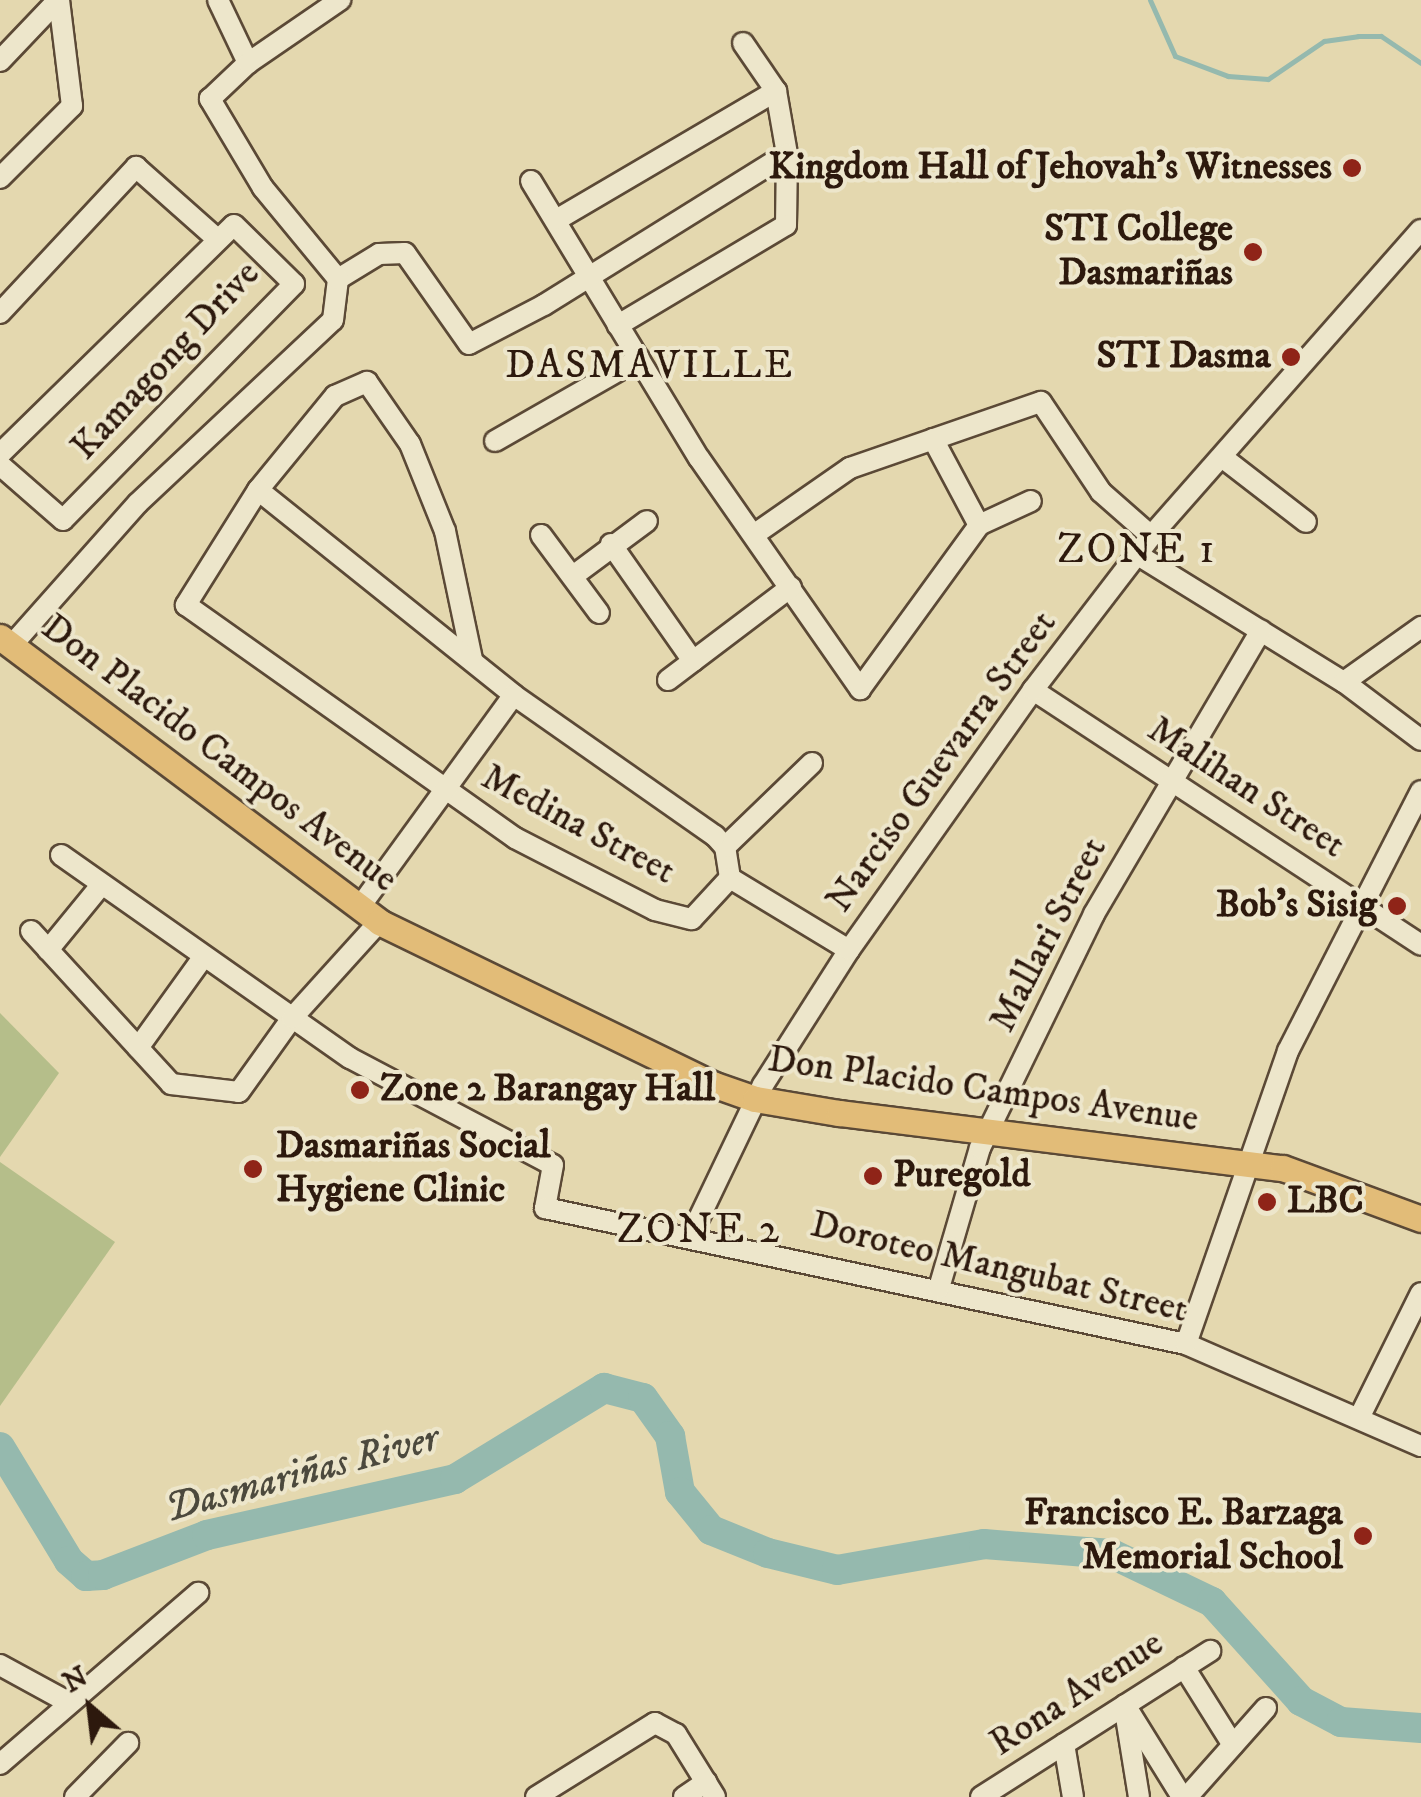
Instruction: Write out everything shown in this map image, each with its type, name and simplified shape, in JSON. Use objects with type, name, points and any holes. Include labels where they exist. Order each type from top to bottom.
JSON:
[{"type":"main road","name":"Don Placido Campos Avenue","points":[[6,642],[369,915],[528,998],[754,1099],[988,1134],[1283,1168],[1421,1219]]},
{"type":"street","points":[[0,61],[59,0]]},
{"type":"street","points":[[0,178],[72,106],[59,0]]},
{"type":"street","points":[[218,0],[248,63]]},
{"type":"street","points":[[6,642],[138,502],[333,320],[338,279],[263,188],[210,99],[248,63],[340,0]]},
{"type":"street","points":[[618,325],[786,225],[787,154],[776,91],[743,43]]},
{"type":"street","points":[[558,219],[776,91]]},
{"type":"street","points":[[338,279],[379,254],[406,253],[469,344],[787,154]]},
{"type":"street","points":[[0,314],[136,167],[216,238],[0,454]]},
{"type":"street","points":[[532,181],[639,358],[860,689],[979,525],[1031,502]]},
{"type":"street","name":"Kamagong Drive","points":[[0,465],[63,520],[294,284],[234,225],[216,238]]},
{"type":"street","name":"Narciso Guevarra Street","points":[[691,1235],[754,1099],[849,950],[1034,690],[1151,536],[1421,230]]},
{"type":"street","points":[[495,441],[639,358]]},
{"type":"street","points":[[472,660],[445,531],[410,444],[367,382],[335,396],[258,490],[186,605],[442,792],[514,695]]},
{"type":"street","points":[[755,534],[850,468],[1041,402],[1102,492],[1151,536]]},
{"type":"street","points":[[933,440],[979,525]]},
{"type":"street","points":[[1222,457],[1306,522]]},
{"type":"street","points":[[258,490],[514,695],[725,848],[730,878]]},
{"type":"street","points":[[573,576],[647,520]]},
{"type":"street","points":[[541,535],[599,613]]},
{"type":"street","points":[[611,544],[693,661]]},
{"type":"street","points":[[1138,554],[1344,682],[1421,740]]},
{"type":"street","points":[[668,680],[790,586]]},
{"type":"street","points":[[1344,682],[1421,627]]},
{"type":"street","name":"Mallari Street","points":[[938,1288],[988,1134],[1094,914],[1261,631]]},
{"type":"street","name":"Malihan Street","points":[[1034,690],[1421,945]]},
{"type":"street","points":[[725,848],[812,763]]},
{"type":"street","points":[[1186,1344],[1288,1051],[1421,791]]},
{"type":"street","name":"Medina Street","points":[[138,1048],[171,1084],[239,1092],[369,915],[442,792],[655,910],[692,918],[730,878],[849,950]]},
{"type":"street","points":[[61,855],[292,1018]]},
{"type":"street","points":[[48,950],[102,884]]},
{"type":"street","points":[[30,931],[138,1048],[204,956]]},
{"type":"street","name":"Doroteo Mangubat Street","points":[[292,1018],[350,1058],[553,1165],[545,1208],[691,1235],[1186,1344],[1360,1416],[1421,1446]]},
{"type":"street","points":[[1360,1416],[1421,1293]]},
{"type":"street","points":[[0,1764],[198,1593]]},
{"type":"street","name":"Rona Avenue","points":[[992,1793],[1210,1651]]},
{"type":"street","points":[[0,1665],[68,1702]]},
{"type":"street","points":[[1184,1667],[1233,1745]]},
{"type":"street","points":[[1124,1706],[1140,1797]]},
{"type":"street","points":[[1124,1706],[1184,1797],[1266,1708]]},
{"type":"street","points":[[536,1797],[655,1723],[676,1734],[711,1790],[684,1797]]},
{"type":"street","points":[[76,1797],[128,1743]]},
{"type":"street","points":[[1064,1744],[1072,1797]]},
{"type":"green space","points":[[0,1013],[59,1073],[0,1157]]},
{"type":"green space","points":[[0,1162],[115,1242],[0,1406]]},
{"type":"waterway","points":[[1150,0],[1175,56],[1228,76],[1268,79],[1324,41],[1358,36],[1381,36],[1421,63]]},
{"type":"waterway","name":"Dasmariñas River","points":[[0,1447],[69,1561],[86,1576],[103,1575],[207,1535],[455,1479],[604,1388],[643,1398],[670,1436],[680,1492],[711,1530],[768,1553],[837,1570],[984,1544],[1112,1554],[1212,1602],[1301,1701],[1341,1722],[1421,1728]]},
{"type":"place","name":"Kingdom Hall of Jehovah's Witnesses","points":[[1352,168]]},
{"type":"place","name":"STI College Dasmariñas","points":[[1253,252]]},
{"type":"place","name":"STI Dasma","points":[[1291,357]]},
{"type":"place","name":"Bob's Sisig","points":[[1397,906]]},
{"type":"place","name":"Zone 2 Barangay Hall","points":[[360,1090]]},
{"type":"place","name":"Dasmariñas Social Hygiene Clinic","points":[[253,1169]]},
{"type":"place","name":"Puregold","points":[[873,1176]]},
{"type":"place","name":"LBC","points":[[1267,1202]]},
{"type":"place","name":"Francisco E. Barzaga Memorial School","points":[[1363,1536]]},
{"type":"district","name":"DASMAVILLE","points":[[650,366]]},
{"type":"district","name":"ZONE 1","points":[[1137,550]]},
{"type":"district","name":"ZONE 2","points":[[699,1230]]}]
